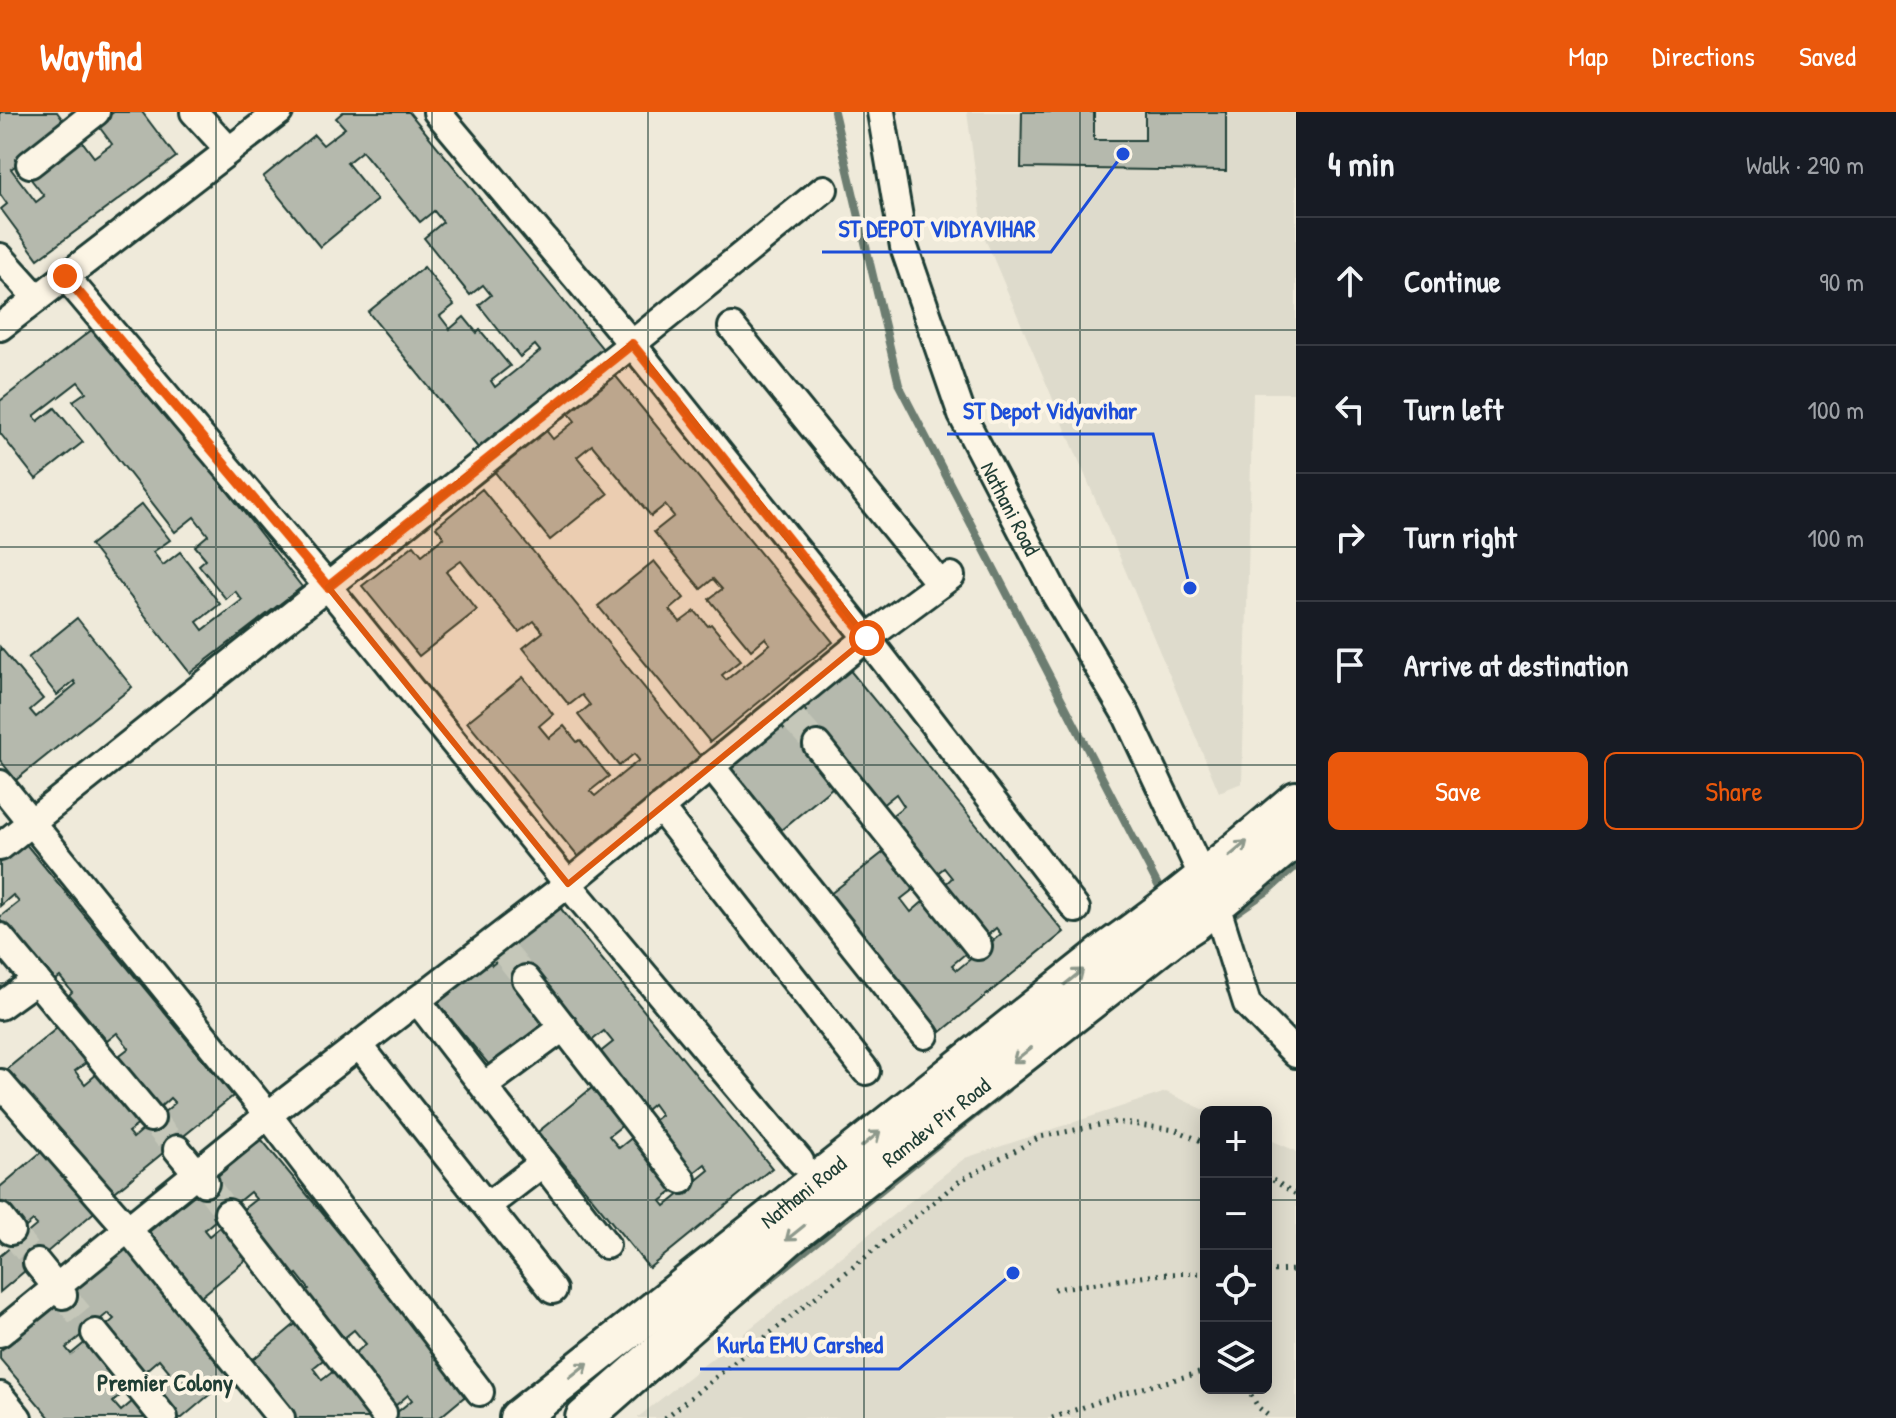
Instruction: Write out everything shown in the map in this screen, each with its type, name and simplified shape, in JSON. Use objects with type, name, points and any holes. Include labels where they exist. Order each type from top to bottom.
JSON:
[{"type":"street","points":[[30,164],[96,112]]},
{"type":"street","points":[[194,112],[229,150]]},
{"type":"street","points":[[0,327],[279,112]]},
{"type":"street","points":[[437,112],[632,344],[867,638],[1076,909]]},
{"type":"street","name":"Nathani Road","points":[[881,112],[904,247],[962,415],[1056,596],[1127,716],[1187,910]]},
{"type":"street","points":[[0,847],[824,189]]},
{"type":"street","points":[[0,257],[37,298]]},
{"type":"street","points":[[65,276],[328,587],[568,884],[817,1181],[788,1238],[584,1418]]},
{"type":"street","points":[[0,1333],[60,1291],[128,1229],[200,1178],[268,1115],[417,1000],[498,945],[711,766],[787,712],[867,638],[945,580],[732,327]]},
{"type":"street","points":[[817,745],[978,946]]},
{"type":"street","points":[[711,766],[925,1035]]},
{"type":"street","points":[[0,784],[268,1115],[480,1392]]},
{"type":"street","name":"Nathani Road","points":[[518,1418],[1109,949],[1187,910],[1296,800]]},
{"type":"street","points":[[660,808],[866,1071]]},
{"type":"street","points":[[1296,838],[1187,910],[1247,1004],[1296,1054]]},
{"type":"street","points":[[0,937],[151,1118]]},
{"type":"street","points":[[526,979],[682,1180]]},
{"type":"street","points":[[0,1006],[36,980]]},
{"type":"street","points":[[417,1000],[606,1245]]},
{"type":"street","points":[[484,1086],[564,1027]]},
{"type":"street","points":[[359,1045],[553,1290]]},
{"type":"street","points":[[5,1099],[128,1229],[281,1418]]},
{"type":"street","points":[[177,1149],[200,1178]]},
{"type":"street","points":[[487,1206],[543,1163]]},
{"type":"street","points":[[228,1213],[383,1413]]},
{"type":"street","points":[[37,1263],[60,1291]]},
{"type":"street","points":[[95,1333],[164,1418]]},
{"type":"street","points":[[0,1396],[18,1418]]},
{"type":"path","points":[[665,1418],[961,1180],[1040,1137],[1115,1122],[1176,1130],[1200,1140]]},
{"type":"path","points":[[1269,1178],[1296,1194]]},
{"type":"path","points":[[1272,1271],[1296,1270]]},
{"type":"path","points":[[1054,1289],[1163,1274],[1200,1273]]},
{"type":"path","points":[[1052,1418],[1121,1394],[1200,1373]]},
{"type":"path","points":[[1250,1394],[1258,1407],[1271,1418]]},
{"type":"highlighted area","points":[[632,344],[867,638],[568,884],[328,587]]},
{"type":"shaded area","points":[[967,112],[1296,112],[1296,393],[1253,393],[1242,783],[1219,792],[984,236]]},
{"type":"shaded area","points":[[1166,1092],[1200,1108],[1200,1394],[1272,1394],[1272,1141],[1296,1151],[1296,1418],[637,1418],[965,1158]]},
{"type":"building","points":[[0,112],[57,112],[68,127],[11,169],[36,202],[44,196],[30,178],[81,140],[94,157],[112,144],[97,124],[114,112],[142,112],[176,157],[38,259],[1,209],[7,204],[0,194]]},
{"type":"building","points":[[343,112],[409,112],[603,349],[479,449],[368,312],[424,267],[454,305],[440,316],[450,329],[464,317],[477,333],[480,330],[510,366],[491,381],[495,387],[540,351],[535,345],[520,357],[479,305],[491,295],[483,285],[470,295],[424,238],[443,222],[434,211],[420,222],[362,151],[347,163],[377,200],[320,247],[263,177],[314,135],[323,145],[345,128],[336,118]]},
{"type":"building","points":[[1022,112],[1094,112],[1094,140],[1145,140],[1145,112],[1226,112],[1226,171],[1021,168]]},
{"type":"building","points":[[98,325],[302,587],[190,673],[90,545],[142,504],[170,540],[153,552],[163,565],[180,552],[220,604],[197,622],[203,630],[242,600],[235,591],[226,599],[199,565],[206,559],[195,546],[208,535],[194,517],[175,532],[73,401],[86,392],[78,382],[34,416],[38,421],[55,408],[83,442],[36,479],[0,433],[0,401]]},
{"type":"building","points":[[614,374],[833,642],[710,742],[598,606],[654,561],[684,598],[670,610],[680,622],[695,611],[708,626],[711,624],[741,660],[722,675],[726,680],[770,644],[765,638],[751,650],[709,599],[722,589],[713,579],[701,589],[654,532],[674,516],[665,505],[651,516],[592,445],[577,457],[608,494],[550,540],[493,470],[545,429],[553,439],[575,421],[567,411]]},
{"type":"building","points":[[482,489],[702,758],[579,858],[467,722],[523,677],[553,714],[539,726],[549,738],[564,726],[577,742],[580,740],[609,776],[590,791],[595,796],[639,760],[634,754],[619,766],[578,715],[590,705],[582,695],[569,705],[523,648],[543,632],[534,621],[519,632],[461,561],[446,572],[477,610],[419,656],[362,586],[414,545],[422,555],[444,537],[436,527]]},
{"type":"building","points":[[77,618],[132,687],[16,780],[0,760],[0,647],[43,699],[30,710],[36,717],[76,684],[74,681],[57,695],[28,658]]},
{"type":"building","points":[[844,663],[1064,932],[941,1032],[829,895],[885,851],[915,888],[901,899],[911,912],[925,900],[971,949],[952,965],[957,970],[1001,934],[996,928],[982,940],[940,889],[952,878],[944,868],[931,878],[885,821],[904,806],[896,794],[881,806],[838,783],[781,830],[724,760],[776,718],[784,729],[806,711],[798,701]]},
{"type":"building","points":[[25,843],[233,1096],[111,1195],[7,1069],[62,1024],[91,1059],[75,1071],[85,1084],[98,1073],[146,1119],[128,1132],[133,1138],[175,1103],[170,1098],[158,1109],[116,1058],[129,1048],[117,1033],[107,1041],[69,995],[72,992],[60,977],[52,983],[0,920],[19,902],[13,895],[0,906],[0,863]]},
{"type":"building","points":[[553,899],[772,1168],[649,1268],[538,1132],[593,1087],[624,1124],[609,1136],[619,1148],[634,1136],[680,1186],[661,1201],[665,1206],[709,1170],[705,1164],[690,1176],[648,1125],[661,1115],[653,1104],[640,1115],[593,1058],[613,1042],[604,1031],[590,1042],[547,1020],[490,1066],[432,996],[484,955],[492,965],[514,947],[506,937]]},
{"type":"building","points":[[262,1140],[470,1392],[439,1418],[390,1418],[412,1400],[408,1395],[395,1406],[353,1355],[366,1344],[354,1330],[344,1338],[306,1291],[309,1289],[297,1274],[289,1280],[236,1215],[256,1199],[250,1192],[204,1230],[209,1236],[220,1227],[247,1259],[192,1304],[139,1240]]},
{"type":"building","points":[[46,1148],[98,1209],[0,1292],[0,1256],[37,1225],[33,1221],[19,1233],[0,1211],[0,1187]]},
{"type":"building","points":[[124,1246],[234,1374],[182,1418],[173,1418],[148,1389],[169,1371],[159,1359],[138,1377],[99,1332],[114,1319],[108,1313],[66,1348],[71,1354],[87,1341],[128,1389],[113,1402],[121,1411],[139,1396],[158,1418],[50,1418],[0,1359],[0,1351]]},
{"type":"building","points":[[299,1321],[328,1356],[313,1368],[322,1380],[335,1370],[379,1418],[286,1418],[244,1367]]},
{"type":"waterway","points":[[834,112],[899,385],[1163,895]]},
{"type":"waterway","points":[[1227,919],[1269,890],[1296,866]]},
{"type":"waterway","points":[[740,1303],[1007,1089]]},
{"type":"tunnel","points":[[792,717],[817,745]]},
{"type":"tunnel","points":[[503,950],[526,979]]},
{"type":"tunnel","points":[[151,1118],[177,1149]]},
{"type":"tunnel","points":[[205,1183],[228,1213]]},
{"type":"tunnel","points":[[11,1231],[37,1263]]},
{"type":"tunnel","points":[[63,1295],[95,1333]]},
{"type":"place","name":"ST DEPOT VIDYAVIHAR","points":[[1123,154]]},
{"type":"place","name":"ST Depot Vidyavihar","points":[[1190,588]]},
{"type":"place","name":"Kurla EMU Carshed","points":[[1013,1273]]},
{"type":"district","name":"Premier Colony","points":[[165,1383]]},
{"type":"route","points":[[65,276],[328,587],[632,344],[867,638]]}]
